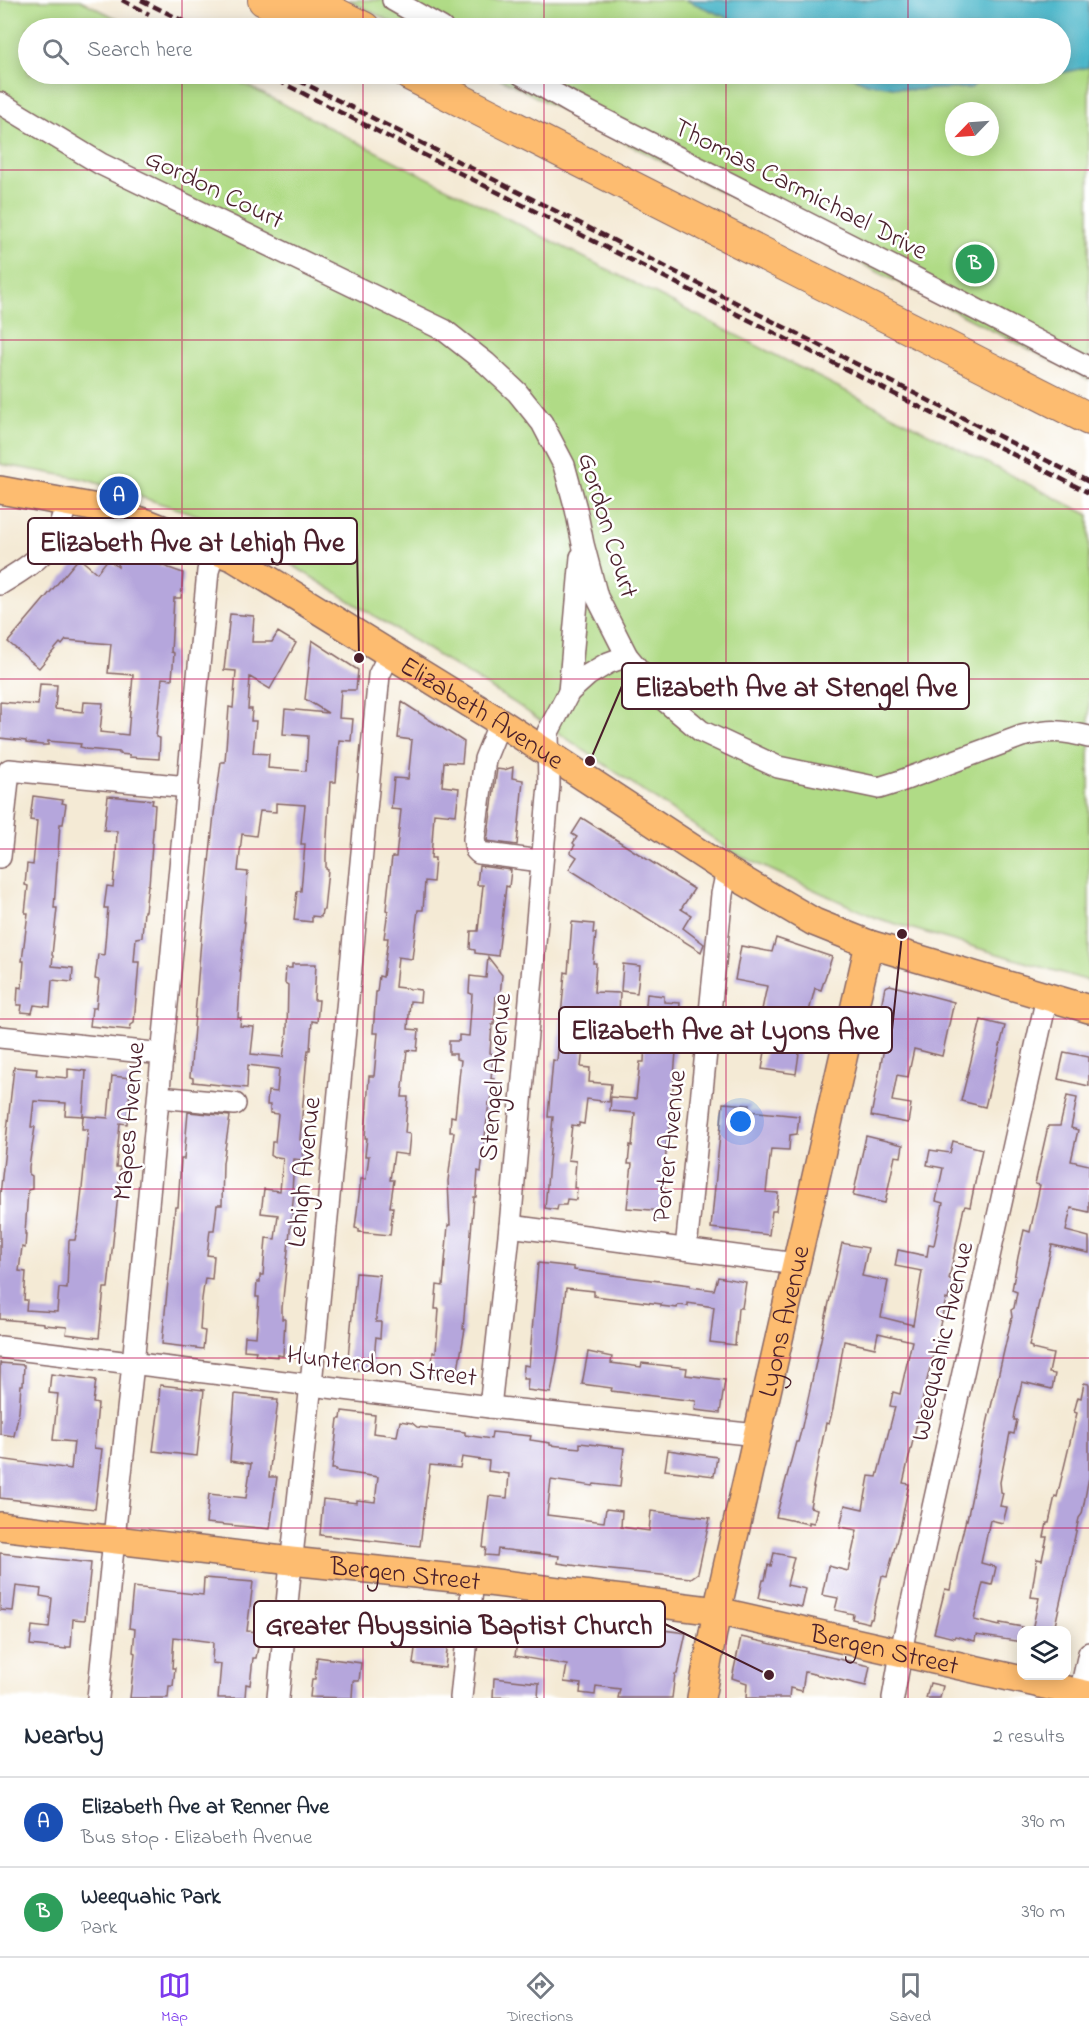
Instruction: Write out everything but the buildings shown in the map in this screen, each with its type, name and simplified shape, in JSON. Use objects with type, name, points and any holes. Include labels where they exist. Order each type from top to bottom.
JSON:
[{"type":"highway","points":[[264,0],[301,18]]},
{"type":"highway","points":[[308,0],[344,18]]},
{"type":"highway","points":[[429,84],[1089,419]]},
{"type":"highway","points":[[473,84],[1089,397]]},
{"type":"main road","name":"Elizabeth Avenue","points":[[0,490],[103,509],[234,558],[549,753],[727,871],[814,922],[869,944],[1089,1009]]},
{"type":"main road","name":"Lyons Avenue","points":[[701,1698],[717,1611],[869,944]]},
{"type":"main road","name":"Bergen Street","points":[[0,1526],[473,1580],[717,1611],[1083,1695]]},
{"type":"street","points":[[393,0],[424,18]]},
{"type":"street","name":"Thomas Carmichael Drive","points":[[538,84],[573,104],[1089,368]]},
{"type":"street","name":"Gordon Court","points":[[0,103],[101,164],[444,330],[486,363],[517,392],[542,423],[564,465],[597,597],[627,656],[664,700],[701,731],[778,767],[879,788],[1022,736],[1065,731],[1089,737]]},
{"type":"street","points":[[0,585],[22,571],[52,541],[67,502]]},
{"type":"street","points":[[568,692],[583,544]]},
{"type":"street","name":"Mapes Avenue","points":[[98,1698],[133,1364],[208,571],[215,549]]},
{"type":"street","name":"Lehigh Avenue","points":[[278,1698],[380,675],[390,653]]},
{"type":"street","points":[[568,692],[588,675],[608,663],[627,656]]},
{"type":"street","name":"Stengel Avenue","points":[[490,1407],[510,1226],[549,783],[548,732],[568,692]]},
{"type":"street","points":[[500,722],[485,759],[474,839],[476,850],[479,853],[541,861]]},
{"type":"street","points":[[0,856],[9,770],[188,787]]},
{"type":"street","name":"Porter Avenue","points":[[686,1249],[722,894],[727,871]]},
{"type":"street","name":"Weequahic Avenue","points":[[892,1698],[1047,997]]},
{"type":"street","points":[[0,1038],[163,1054]]},
{"type":"street","points":[[159,1097],[235,1104]]},
{"type":"street","points":[[510,1226],[796,1263]]},
{"type":"street","name":"Hunterdon Street","points":[[0,1347],[490,1407],[757,1436]]},
{"type":"street","points":[[461,1698],[473,1580]]},
{"type":"street","points":[[1083,1695],[1089,1653]]},
{"type":"green space","points":[[0,0],[80,0],[116,18],[18,18],[18,84],[244,84],[1089,515],[1089,981],[876,918],[736,854],[513,702],[239,532],[216,521],[84,479],[0,464]]},
{"type":"green space","points":[[348,0],[1089,0],[1089,380],[511,84],[1071,84],[1071,18],[383,18]]},
{"type":"water","points":[[686,0],[1089,0],[1089,67],[1071,71],[1071,18],[728,18]]},
{"type":"water","points":[[873,84],[976,84],[971,88],[912,90]]},
{"type":"railway","points":[[122,0],[149,14]]},
{"type":"railway","points":[[141,0],[177,18]]},
{"type":"railway","points":[[285,84],[1089,493]]},
{"type":"railway","points":[[306,84],[1089,482]]},
{"type":"place","name":"Weequahic Park","points":[[975,264]]},
{"type":"place","name":"Elizabeth Ave at Renner Ave","points":[[119,496]]},
{"type":"place","name":"Elizabeth Ave at Lehigh Ave","points":[[359,658]]},
{"type":"place","name":"Elizabeth Ave at Stengel Ave","points":[[590,761]]},
{"type":"place","name":"Elizabeth Ave at Lyons Ave","points":[[902,934]]},
{"type":"place","name":"Greater Abyssinia Baptist Church","points":[[769,1675]]}]
